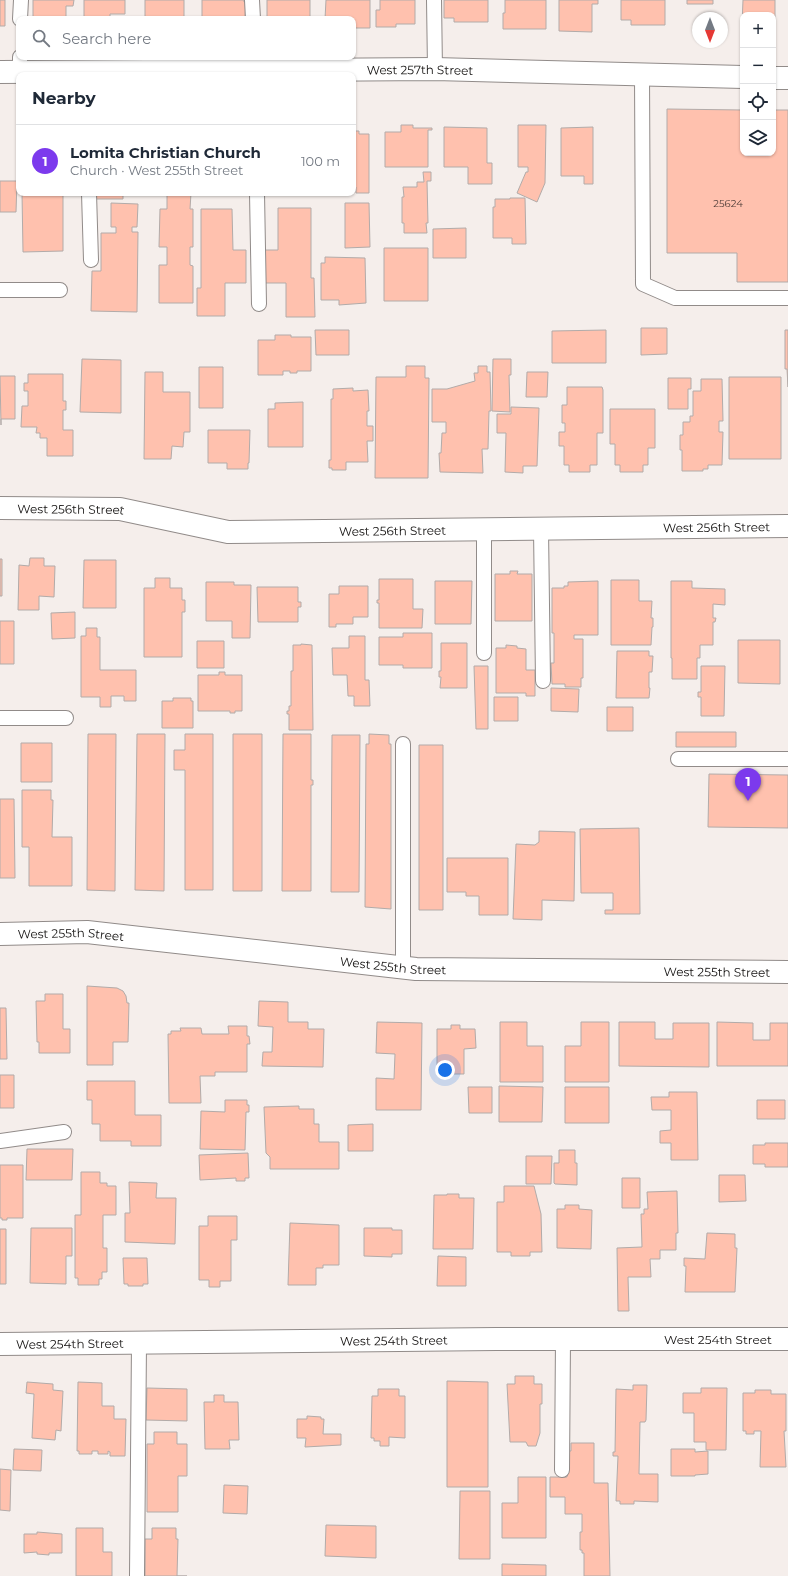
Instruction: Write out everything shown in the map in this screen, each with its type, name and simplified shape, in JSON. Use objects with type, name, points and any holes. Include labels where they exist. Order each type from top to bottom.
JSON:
[{"type":"street","name":"West 257th Street","points":[[13,67],[81,72]]},
{"type":"street","name":"West 257th Street","points":[[122,72],[255,67],[435,69],[740,77]]},
{"type":"street","points":[[776,78],[788,78]]},
{"type":"street","name":"West 256th Street","points":[[0,508],[120,509],[228,532],[788,526]]},
{"type":"street","name":"West 255th Street","points":[[0,934],[87,932],[403,968],[788,972]]},
{"type":"street","name":"West 254th Street","points":[[0,1344],[563,1339],[788,1339]]},
{"type":"lane","points":[[20,16],[21,0]]},
{"type":"lane","points":[[252,0],[253,16]]},
{"type":"lane","points":[[434,0],[435,69]]},
{"type":"lane","points":[[642,74],[643,284],[675,298],[788,298]]},
{"type":"lane","points":[[89,196],[91,260]]},
{"type":"lane","points":[[257,196],[259,304]]},
{"type":"lane","points":[[0,290],[60,290]]},
{"type":"lane","points":[[484,529],[484,653]]},
{"type":"lane","points":[[541,529],[543,680]]},
{"type":"lane","points":[[0,718],[66,718]]},
{"type":"lane","points":[[403,744],[403,968]]},
{"type":"lane","points":[[678,759],[788,759]]},
{"type":"lane","points":[[0,1140],[64,1132]]},
{"type":"lane","points":[[562,1470],[563,1339]]},
{"type":"lane","points":[[137,1576],[139,1343]]},
{"type":"building","points":[[0,0],[5,0],[5,26],[0,26]]},
{"type":"building","points":[[33,0],[74,0],[73,6],[66,6],[66,16],[33,16]]},
{"type":"building","points":[[84,0],[125,0],[125,14],[110,14],[110,16],[84,16]]},
{"type":"building","points":[[145,0],[184,0],[184,16],[145,16]]},
{"type":"building","points":[[202,0],[244,0],[244,2],[246,2],[245,16],[202,16]]},
{"type":"building","points":[[267,0],[310,0],[310,16],[267,16]]},
{"type":"building","points":[[326,0],[370,0],[370,28],[356,28],[356,16],[325,16]]},
{"type":"building","points":[[380,0],[415,0],[415,24],[396,24],[396,27],[376,27],[376,10],[380,10]]},
{"type":"building","points":[[444,0],[488,0],[488,22],[454,22],[454,18],[444,18]]},
{"type":"building","points":[[505,0],[546,0],[546,29],[503,29]]},
{"type":"building","points":[[559,0],[598,0],[598,4],[592,4],[592,32],[559,31]]},
{"type":"building","points":[[621,0],[665,0],[665,25],[631,25],[631,20],[621,20]]},
{"type":"building","points":[[687,0],[713,0],[713,4],[687,4]]},
{"type":"building","points":[[743,0],[775,0],[775,12],[743,12]]},
{"type":"building","points":[[667,109],[740,110],[740,156],[776,156],[776,110],[788,110],[788,282],[737,282],[737,253],[667,253]]},
{"type":"building","points":[[401,125],[413,125],[413,128],[432,128],[432,130],[428,130],[428,167],[385,167],[385,132],[401,132]]},
{"type":"building","points":[[518,125],[546,125],[545,183],[537,202],[517,193],[526,172],[528,172],[528,167],[518,167]]},
{"type":"building","points":[[444,127],[487,128],[487,163],[492,163],[492,184],[468,184],[468,167],[444,167]]},
{"type":"building","points":[[593,127],[593,184],[584,184],[584,176],[561,176],[561,128]]},
{"type":"building","points":[[356,131],[359,131],[359,134],[369,134],[369,193],[356,193]]},
{"type":"building","points":[[423,172],[431,172],[431,181],[427,181],[427,233],[404,233],[404,223],[402,223],[402,197],[404,197],[403,187],[417,187],[417,182],[424,182]]},
{"type":"building","points":[[0,181],[16,181],[16,212],[0,212]]},
{"type":"building","points":[[22,196],[63,196],[63,251],[23,252]]},
{"type":"building","points":[[95,196],[123,196],[123,199],[95,199]]},
{"type":"building","points":[[167,196],[191,196],[190,209],[193,209],[193,247],[190,247],[190,265],[193,266],[193,303],[159,303],[159,265],[167,265],[167,247],[159,247],[160,209],[167,209]]},
{"type":"building","points":[[525,198],[526,244],[512,244],[512,238],[493,238],[493,207],[495,207],[495,199]]},
{"type":"building","points":[[111,203],[138,204],[137,227],[132,227],[132,232],[138,232],[137,312],[91,311],[92,271],[101,271],[101,233],[116,233],[116,227],[111,227]]},
{"type":"building","points":[[345,203],[369,203],[370,247],[345,248]]},
{"type":"building","points":[[278,208],[311,208],[311,278],[314,278],[315,317],[286,317],[286,283],[265,283],[265,250],[278,250]]},
{"type":"building","points":[[201,209],[232,209],[233,250],[246,250],[246,283],[225,283],[225,316],[197,316],[197,288],[201,288]]},
{"type":"building","points":[[466,228],[466,258],[433,258],[433,229]]},
{"type":"building","points":[[384,248],[428,248],[428,301],[384,301]]},
{"type":"building","points":[[325,257],[365,258],[366,303],[339,305],[339,300],[321,300],[321,263],[325,263]]},
{"type":"building","points":[[641,328],[667,328],[667,354],[641,355]]},
{"type":"building","points":[[315,330],[349,330],[349,355],[316,355]]},
{"type":"building","points":[[606,330],[606,363],[552,363],[552,331]]},
{"type":"building","points":[[785,330],[788,330],[788,387],[787,369],[785,369]]},
{"type":"building","points":[[275,335],[311,337],[311,371],[297,371],[297,373],[290,373],[290,371],[283,371],[283,375],[258,375],[258,340],[275,340]]},
{"type":"building","points":[[82,359],[121,360],[121,413],[80,412]]},
{"type":"building","points":[[493,359],[511,359],[511,375],[509,375],[510,412],[492,411]]},
{"type":"building","points":[[406,366],[425,366],[425,378],[429,378],[428,478],[375,478],[376,377],[406,377]]},
{"type":"building","points":[[478,366],[487,366],[487,372],[490,372],[491,411],[489,411],[488,449],[482,449],[483,473],[440,472],[439,453],[441,453],[442,433],[446,433],[446,422],[432,422],[432,389],[447,389],[475,381],[474,373],[478,373]]},
{"type":"building","points":[[199,367],[223,367],[223,408],[199,408]]},
{"type":"building","points":[[145,372],[163,372],[163,392],[190,392],[190,432],[184,432],[183,447],[172,446],[171,459],[144,459]]},
{"type":"building","points":[[527,372],[548,372],[547,397],[526,397]]},
{"type":"building","points":[[28,374],[63,374],[63,401],[66,401],[66,410],[63,410],[63,430],[73,430],[73,456],[47,456],[47,438],[40,438],[40,433],[36,433],[37,427],[21,427],[22,406],[28,406],[28,391],[24,391],[24,383],[28,383]]},
{"type":"building","points":[[0,376],[15,376],[15,419],[1,419],[1,425]]},
{"type":"building","points":[[729,377],[781,377],[781,459],[729,459]]},
{"type":"building","points":[[668,378],[691,378],[691,389],[688,389],[688,409],[668,409]]},
{"type":"building","points":[[701,379],[722,379],[723,421],[719,421],[719,432],[723,432],[722,465],[708,465],[708,469],[703,469],[703,471],[682,471],[680,435],[683,435],[683,422],[690,422],[690,416],[693,416],[693,391],[701,391]]},
{"type":"building","points":[[567,387],[602,387],[603,390],[603,433],[597,433],[597,465],[590,465],[590,472],[569,472],[569,465],[564,465],[564,446],[559,446],[559,432],[565,432],[565,423],[562,423],[562,405],[567,405]]},
{"type":"building","points":[[353,388],[353,391],[368,390],[369,411],[367,411],[367,426],[373,426],[373,441],[367,441],[368,462],[346,462],[346,470],[332,470],[332,468],[329,468],[329,460],[331,460],[331,399],[333,399],[333,389]]},
{"type":"building","points":[[303,402],[303,447],[268,447],[268,409],[275,409],[275,403]]},
{"type":"building","points":[[511,407],[539,408],[537,466],[523,466],[523,473],[505,472],[506,433],[497,433],[497,414],[511,414]]},
{"type":"building","points":[[610,409],[655,409],[655,448],[648,448],[648,465],[643,465],[643,472],[620,472],[620,465],[615,465],[615,444],[610,444]]},
{"type":"building","points":[[208,430],[250,430],[248,469],[227,469],[227,463],[208,463]]},
{"type":"building","points":[[30,558],[44,558],[44,566],[55,566],[54,597],[39,596],[39,610],[18,610],[19,565],[29,566]]},
{"type":"building","points":[[0,559],[2,559],[2,596],[0,596]]},
{"type":"building","points":[[84,560],[116,560],[116,608],[83,608]]},
{"type":"building","points":[[510,571],[518,571],[517,574],[532,574],[532,621],[495,621],[495,574],[510,574]]},
{"type":"building","points":[[155,578],[170,578],[170,588],[182,588],[182,600],[185,600],[185,612],[182,612],[182,657],[144,657],[144,588],[155,588]]},
{"type":"building","points":[[379,579],[413,579],[413,609],[423,609],[422,628],[379,628],[379,603],[377,603],[377,600],[379,600]]},
{"type":"building","points":[[611,580],[639,580],[639,601],[652,601],[651,618],[653,618],[653,627],[651,645],[611,645]]},
{"type":"building","points":[[435,581],[472,581],[471,624],[435,624]]},
{"type":"building","points":[[598,581],[598,635],[574,635],[574,639],[583,639],[583,678],[581,678],[581,687],[565,687],[565,684],[552,684],[551,663],[554,663],[554,633],[552,633],[552,588],[564,588],[564,586],[568,586],[568,582]]},
{"type":"building","points":[[671,581],[692,581],[692,588],[725,589],[725,605],[713,604],[713,618],[716,618],[715,622],[713,622],[713,645],[700,645],[700,658],[697,658],[697,679],[672,679]]},
{"type":"building","points":[[206,582],[234,582],[234,585],[251,585],[250,638],[232,638],[232,621],[206,621]]},
{"type":"building","points":[[339,586],[368,586],[368,617],[353,617],[353,624],[336,624],[336,627],[329,627],[329,594],[339,594]]},
{"type":"building","points":[[257,587],[298,587],[298,602],[301,602],[301,607],[298,607],[298,622],[258,622]]},
{"type":"building","points":[[75,612],[75,638],[52,639],[51,613]]},
{"type":"building","points":[[0,621],[14,621],[14,664],[0,664]]},
{"type":"building","points":[[86,628],[97,628],[97,637],[100,637],[100,670],[136,670],[136,701],[124,701],[124,696],[111,696],[111,707],[100,707],[100,697],[81,697],[81,636],[86,636]]},
{"type":"building","points":[[403,633],[432,633],[432,668],[403,668],[403,665],[379,665],[379,637],[403,637]]},
{"type":"building","points":[[349,636],[365,636],[365,680],[369,680],[370,706],[354,706],[354,696],[348,696],[347,675],[333,675],[332,648],[349,648]]},
{"type":"building","points":[[738,640],[780,640],[780,684],[738,683]]},
{"type":"building","points":[[197,641],[224,641],[224,668],[197,668]]},
{"type":"building","points":[[441,643],[467,643],[467,688],[440,688],[441,677],[439,677],[439,671],[441,671]]},
{"type":"building","points":[[293,645],[312,645],[313,730],[289,730],[289,714],[287,714],[287,711],[289,711],[289,706],[291,706]]},
{"type":"building","points":[[506,645],[526,649],[526,670],[535,670],[535,696],[526,696],[526,693],[496,693],[496,648],[506,648]]},
{"type":"building","points":[[617,651],[649,651],[649,656],[653,656],[652,672],[649,672],[649,698],[616,698]]},
{"type":"building","points":[[474,666],[488,666],[488,729],[476,729]]},
{"type":"building","points":[[701,666],[725,666],[724,716],[701,716],[701,697],[698,697],[698,692],[701,692]]},
{"type":"building","points":[[219,672],[225,672],[225,675],[242,675],[242,711],[230,713],[230,711],[198,711],[198,675],[219,675]]},
{"type":"building","points":[[551,688],[579,689],[578,712],[551,711]]},
{"type":"building","points":[[494,697],[518,697],[518,721],[494,721]]},
{"type":"building","points":[[173,698],[191,698],[191,701],[193,701],[193,728],[162,728],[162,701],[173,701]]},
{"type":"building","points":[[607,707],[633,707],[633,731],[607,731]]},
{"type":"building","points":[[676,732],[736,732],[736,747],[676,747]]},
{"type":"building","points":[[88,734],[116,734],[115,891],[87,890]]},
{"type":"building","points":[[137,734],[165,734],[164,891],[135,890]]},
{"type":"building","points":[[185,734],[213,734],[213,890],[185,890],[185,770],[174,770],[174,750],[185,750]]},
{"type":"building","points":[[233,734],[262,734],[262,891],[233,891]]},
{"type":"building","points":[[283,734],[311,734],[311,780],[313,780],[313,785],[311,785],[311,891],[282,891]]},
{"type":"building","points":[[369,734],[389,735],[389,744],[391,744],[391,909],[365,907],[366,744],[369,744]]},
{"type":"building","points":[[332,735],[360,735],[359,892],[331,892]]},
{"type":"building","points":[[21,743],[52,743],[52,782],[21,782]]},
{"type":"building","points":[[419,745],[443,745],[443,910],[419,910]]},
{"type":"building","points":[[709,774],[788,775],[788,828],[708,827]]},
{"type":"building","points":[[22,790],[51,790],[51,800],[53,800],[52,837],[72,837],[72,886],[29,886],[29,847],[22,847]]},
{"type":"building","points":[[0,799],[14,799],[15,878],[0,878]]},
{"type":"building","points":[[639,828],[640,914],[605,914],[605,910],[613,910],[613,893],[581,893],[580,829]]},
{"type":"building","points":[[539,831],[575,832],[574,901],[542,900],[542,920],[513,919],[516,844],[535,845],[539,842]]},
{"type":"building","points":[[447,858],[508,858],[508,915],[479,915],[479,896],[466,896],[466,892],[447,892]]},
{"type":"building","points":[[87,986],[117,988],[123,991],[126,996],[127,1003],[129,1003],[128,1042],[113,1042],[113,1065],[87,1065]]},
{"type":"building","points":[[45,994],[63,994],[63,1029],[70,1029],[70,1053],[39,1053],[39,1042],[37,1042],[36,1001],[45,1001]]},
{"type":"building","points":[[259,1001],[288,1002],[288,1022],[308,1022],[308,1029],[324,1029],[323,1067],[262,1066],[263,1052],[272,1052],[273,1027],[258,1026]]},
{"type":"building","points":[[0,1008],[6,1008],[7,1059],[0,1059]]},
{"type":"building","points":[[377,1022],[422,1023],[421,1110],[376,1110],[376,1078],[394,1079],[395,1054],[376,1053]]},
{"type":"building","points":[[500,1022],[527,1022],[527,1046],[543,1046],[543,1082],[500,1082]]},
{"type":"building","points":[[581,1022],[609,1022],[609,1082],[565,1082],[565,1046],[581,1046]]},
{"type":"building","points":[[619,1022],[655,1022],[655,1039],[673,1039],[673,1023],[709,1023],[709,1067],[619,1066]]},
{"type":"building","points":[[717,1022],[753,1023],[753,1040],[770,1040],[770,1023],[788,1023],[788,1066],[717,1066]]},
{"type":"building","points":[[451,1025],[460,1025],[460,1029],[475,1029],[476,1048],[464,1049],[464,1074],[445,1074],[445,1071],[437,1071],[437,1029],[451,1029]]},
{"type":"building","points":[[228,1026],[247,1026],[247,1036],[249,1036],[250,1044],[247,1044],[247,1072],[215,1072],[215,1076],[200,1076],[201,1103],[169,1103],[168,1034],[171,1034],[171,1031],[181,1031],[180,1028],[201,1028],[202,1034],[229,1034]]},
{"type":"building","points":[[0,1075],[14,1075],[14,1108],[0,1108]]},
{"type":"building","points":[[87,1081],[135,1081],[135,1115],[161,1115],[161,1146],[131,1146],[131,1141],[100,1141],[100,1124],[92,1124],[92,1100],[87,1100]]},
{"type":"building","points":[[499,1086],[543,1087],[542,1122],[499,1122]]},
{"type":"building","points":[[468,1087],[492,1087],[492,1113],[469,1113]]},
{"type":"building","points":[[565,1087],[609,1087],[609,1123],[565,1123]]},
{"type":"building","points":[[669,1092],[697,1092],[698,1160],[671,1160],[671,1143],[660,1143],[660,1131],[671,1130],[671,1110],[652,1110],[651,1097],[669,1097]]},
{"type":"building","points":[[225,1100],[247,1100],[247,1105],[249,1105],[249,1112],[246,1112],[245,1150],[200,1149],[201,1111],[225,1112]]},
{"type":"building","points":[[757,1100],[785,1100],[785,1119],[757,1119]]},
{"type":"building","points":[[299,1106],[299,1109],[314,1109],[314,1124],[319,1124],[319,1142],[339,1142],[339,1169],[270,1169],[270,1157],[266,1153],[264,1107]]},
{"type":"building","points":[[373,1124],[373,1151],[348,1151],[348,1125]]},
{"type":"building","points":[[765,1143],[788,1143],[788,1167],[765,1167],[765,1164],[753,1164],[753,1145],[765,1145]]},
{"type":"building","points":[[27,1149],[73,1149],[72,1180],[26,1180]]},
{"type":"building","points":[[559,1150],[575,1150],[575,1163],[577,1163],[577,1185],[554,1183],[554,1163],[559,1163]]},
{"type":"building","points":[[248,1153],[249,1178],[245,1178],[245,1181],[236,1181],[236,1178],[200,1180],[199,1155]]},
{"type":"building","points":[[526,1156],[552,1156],[551,1184],[526,1184]]},
{"type":"building","points":[[0,1165],[23,1165],[23,1218],[7,1218],[7,1220],[2,1220],[2,1218],[0,1218]]},
{"type":"building","points":[[81,1172],[100,1172],[100,1183],[107,1183],[107,1186],[116,1186],[116,1215],[103,1215],[103,1248],[107,1248],[107,1272],[102,1272],[102,1279],[99,1279],[99,1285],[78,1285],[78,1278],[75,1278],[75,1215],[81,1215]]},
{"type":"building","points":[[719,1175],[745,1175],[746,1201],[719,1202]]},
{"type":"building","points":[[622,1178],[640,1178],[640,1208],[622,1208]]},
{"type":"building","points":[[129,1182],[157,1183],[156,1198],[176,1198],[175,1244],[125,1242],[125,1213],[130,1213]]},
{"type":"building","points":[[504,1186],[534,1186],[541,1214],[542,1252],[530,1252],[530,1256],[511,1256],[511,1252],[497,1252],[497,1202],[504,1202]]},
{"type":"building","points":[[677,1191],[678,1233],[676,1233],[676,1250],[660,1250],[660,1259],[650,1259],[651,1277],[628,1277],[629,1311],[618,1311],[617,1248],[642,1247],[641,1214],[644,1214],[644,1209],[648,1209],[647,1192]]},
{"type":"building","points":[[459,1194],[459,1198],[474,1198],[473,1249],[433,1249],[434,1195]]},
{"type":"building","points":[[565,1205],[579,1205],[579,1209],[592,1210],[591,1249],[557,1248],[557,1209],[565,1209]]},
{"type":"building","points":[[208,1216],[237,1216],[237,1240],[231,1240],[231,1281],[220,1281],[220,1287],[209,1287],[209,1280],[199,1280],[199,1226],[208,1226]]},
{"type":"building","points":[[290,1223],[339,1225],[339,1265],[323,1265],[323,1268],[316,1268],[316,1285],[288,1285]]},
{"type":"building","points":[[31,1228],[72,1228],[72,1256],[66,1256],[66,1284],[30,1283]]},
{"type":"building","points":[[364,1228],[392,1228],[392,1230],[402,1230],[402,1254],[392,1254],[392,1257],[364,1256]]},
{"type":"building","points":[[0,1229],[6,1229],[6,1284],[0,1284]]},
{"type":"building","points":[[707,1233],[735,1234],[735,1248],[737,1248],[735,1292],[685,1292],[686,1266],[684,1266],[684,1258],[705,1259]]},
{"type":"building","points":[[438,1256],[466,1257],[466,1286],[437,1286]]},
{"type":"building","points":[[123,1258],[147,1258],[148,1284],[143,1284],[143,1286],[128,1286],[128,1284],[124,1284]]},
{"type":"building","points":[[515,1376],[534,1376],[534,1384],[542,1384],[540,1433],[536,1446],[528,1446],[526,1442],[510,1442],[507,1384],[515,1384]]},
{"type":"building","points":[[447,1381],[488,1382],[488,1487],[447,1487]]},
{"type":"building","points":[[27,1382],[53,1384],[53,1390],[63,1391],[61,1431],[56,1430],[55,1440],[32,1438],[34,1394],[26,1393]]},
{"type":"building","points":[[78,1382],[102,1383],[102,1406],[114,1406],[114,1419],[126,1419],[125,1456],[110,1456],[110,1452],[108,1451],[108,1454],[98,1454],[98,1451],[92,1451],[92,1454],[79,1454],[79,1451],[77,1451]]},
{"type":"building","points":[[633,1385],[647,1385],[646,1420],[645,1422],[640,1422],[639,1474],[658,1474],[658,1502],[634,1501],[634,1504],[620,1504],[620,1501],[616,1501],[618,1456],[613,1456],[613,1452],[615,1452],[616,1389],[633,1390]]},
{"type":"building","points":[[147,1388],[187,1389],[187,1421],[146,1420]]},
{"type":"building","points":[[701,1388],[727,1388],[726,1450],[706,1450],[706,1442],[694,1442],[694,1413],[683,1413],[683,1393],[701,1393]]},
{"type":"building","points":[[378,1389],[399,1389],[399,1396],[405,1396],[405,1438],[389,1437],[389,1446],[380,1446],[380,1441],[374,1441],[374,1438],[371,1438],[372,1396],[378,1396]]},
{"type":"building","points":[[755,1390],[771,1390],[771,1394],[786,1394],[786,1431],[784,1431],[786,1467],[760,1467],[761,1431],[754,1431],[754,1434],[746,1434],[746,1431],[743,1431],[743,1393],[755,1393]]},
{"type":"building","points":[[214,1395],[224,1395],[224,1402],[238,1402],[239,1440],[229,1440],[230,1449],[205,1449],[204,1402],[214,1402]]},
{"type":"building","points":[[307,1416],[321,1417],[321,1419],[324,1419],[323,1434],[341,1434],[341,1445],[305,1447],[306,1438],[297,1438],[297,1419],[307,1419]]},
{"type":"building","points":[[154,1432],[177,1432],[177,1444],[187,1444],[187,1476],[178,1476],[178,1512],[147,1512],[147,1444],[154,1444]]},
{"type":"building","points":[[571,1443],[594,1443],[594,1483],[608,1483],[610,1576],[584,1576],[584,1553],[580,1550],[582,1514],[565,1514],[565,1497],[550,1497],[550,1477],[567,1477],[567,1451],[571,1451]]},
{"type":"building","points":[[14,1449],[42,1450],[41,1471],[13,1470]]},
{"type":"building","points":[[671,1449],[695,1449],[695,1452],[708,1451],[708,1474],[695,1476],[671,1476]]},
{"type":"building","points":[[0,1469],[11,1470],[10,1511],[0,1510]]},
{"type":"building","points":[[518,1477],[546,1477],[546,1538],[502,1538],[502,1503],[518,1503]]},
{"type":"building","points":[[224,1485],[248,1486],[247,1514],[223,1513]]},
{"type":"building","points":[[460,1491],[490,1491],[490,1559],[459,1559]]},
{"type":"building","points":[[326,1525],[376,1526],[376,1558],[325,1556]]},
{"type":"building","points":[[76,1528],[103,1528],[103,1552],[112,1552],[112,1576],[76,1576]]},
{"type":"building","points":[[152,1528],[176,1528],[176,1539],[178,1539],[177,1576],[145,1576],[145,1539],[152,1539]]},
{"type":"building","points":[[37,1532],[62,1534],[62,1553],[49,1553],[49,1555],[37,1554],[37,1552],[24,1553],[24,1534],[37,1534]]},
{"type":"building","points":[[502,1564],[546,1565],[546,1576],[502,1576]]},
{"type":"place","name":"Lomita Christian Church","points":[[748,801]]}]
